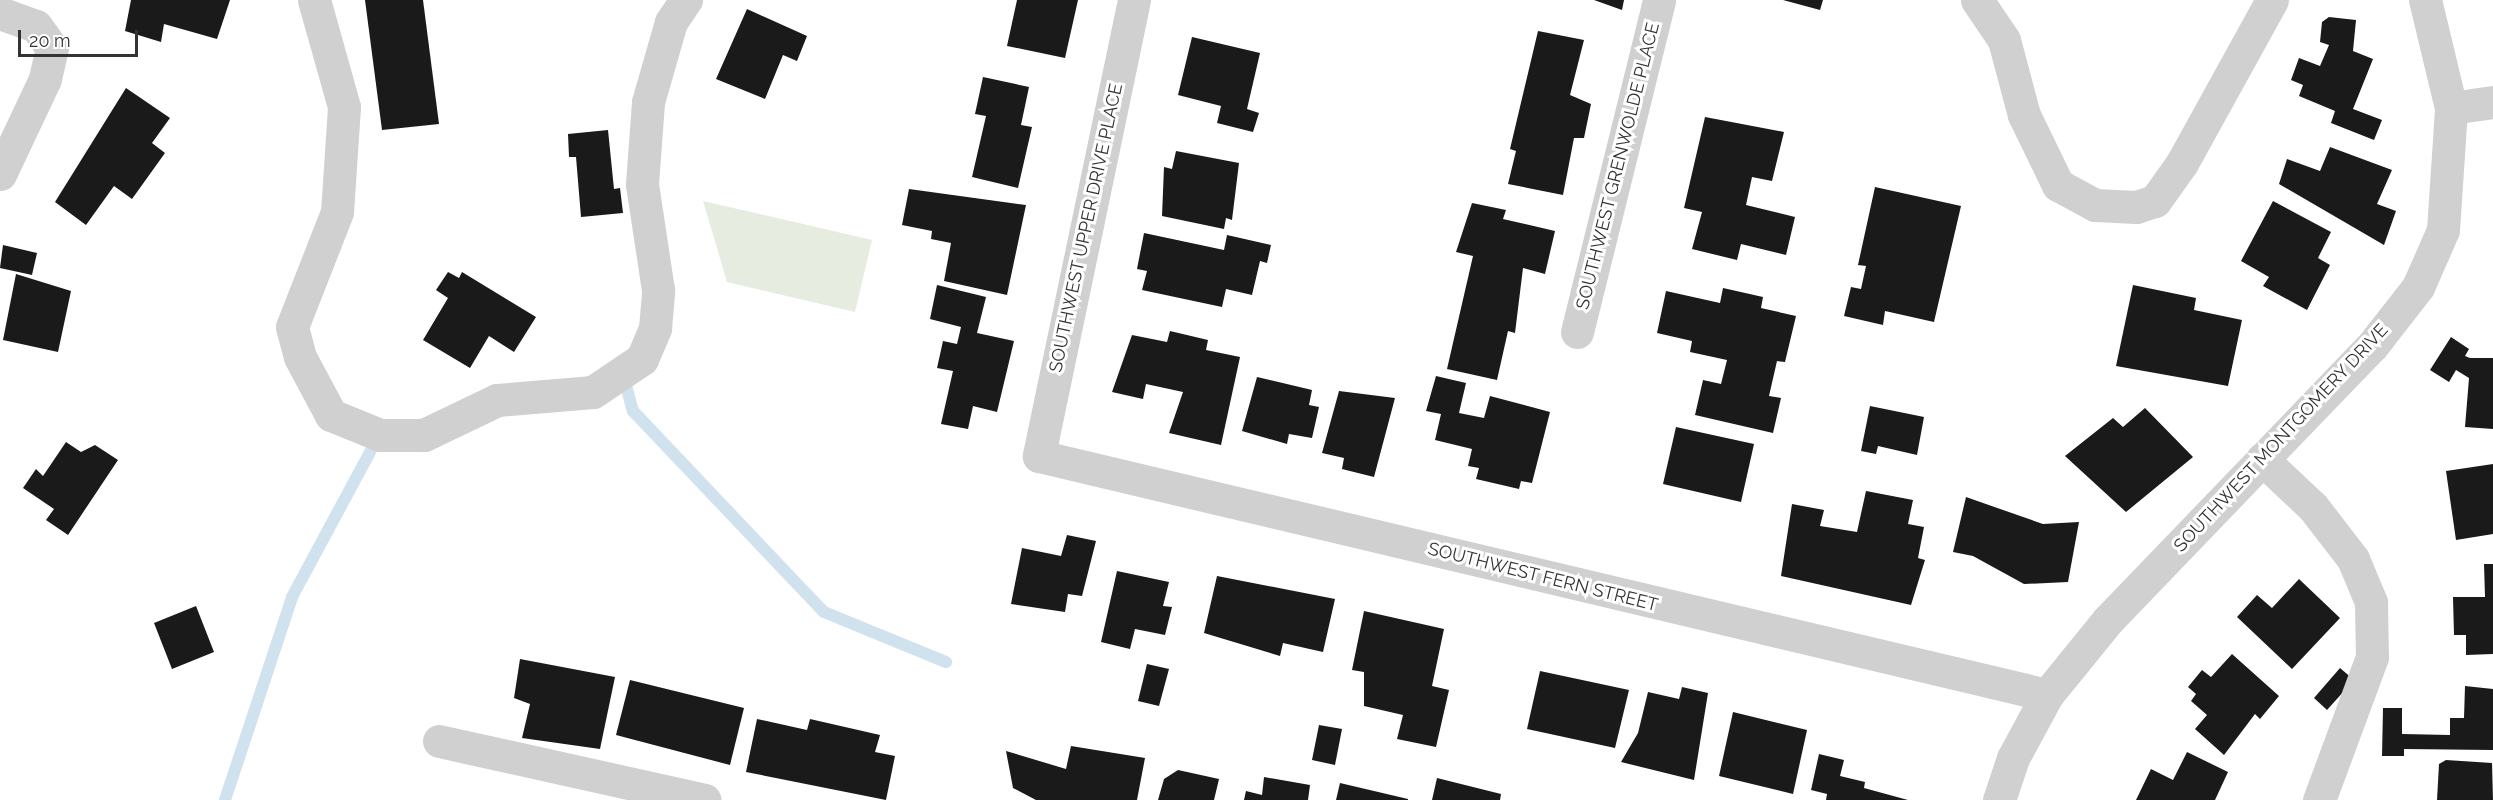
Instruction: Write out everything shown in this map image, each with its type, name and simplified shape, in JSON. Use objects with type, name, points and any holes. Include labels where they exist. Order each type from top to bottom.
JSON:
[{"type":"street","points":[[314,0],[344,107],[337,212],[292,327],[297,347],[331,415],[380,435],[424,435],[497,400],[593,392],[642,359],[655,328],[658,290],[642,184],[648,102],[671,22],[686,0]]},
{"type":"street","name":"SOUTHWEST UPPER DRIVE PLACE","points":[[1039,456],[1134,0]]},
{"type":"street","name":"SOUTHWEST GRENWOLDE PLACE","points":[[1577,332],[1659,0]]},
{"type":"street","points":[[1977,0],[2004,40],[2024,115],[2058,185],[2095,205],[2136,207],[2155,201],[2182,163],[2272,0]]},
{"type":"street","name":"SOUTHWEST MONTGOMERY DRIVE","points":[[1999,800],[2013,758],[2047,695],[2108,620],[2372,346],[2418,287],[2443,230],[2451,108],[2425,0]]},
{"type":"street","points":[[0,12],[36,26],[52,48],[45,79],[0,174]]},
{"type":"street","points":[[2451,108],[2493,102]]},
{"type":"street","name":"SOUTHWEST FERN STREET","points":[[1039,456],[2047,695]]},
{"type":"street","points":[[2262,459],[2313,507],[2353,559],[2371,602],[2372,657],[2319,800]]},
{"type":"street","points":[[440,741],[705,800]]},
{"type":"shaded area","points":[[703,201],[872,240],[855,312],[727,282]]},
{"type":"building","points":[[131,0],[230,0],[217,39],[164,24],[161,42],[125,31]]},
{"type":"building","points":[[365,0],[423,0],[439,124],[382,130]]},
{"type":"building","points":[[1017,0],[1078,0],[1065,58],[1007,46]]},
{"type":"building","points":[[1594,0],[1624,0],[1622,10]]},
{"type":"building","points":[[1783,0],[1823,0],[1820,10]]},
{"type":"building","points":[[747,9],[807,36],[797,61],[783,55],[765,99],[716,79]]},
{"type":"building","points":[[2329,17],[2356,20],[2353,51],[2373,59],[2353,109],[2382,120],[2374,140],[2331,123],[2335,111],[2299,96],[2303,85],[2291,80],[2299,58],[2320,66],[2329,45],[2320,42],[2322,22]]},
{"type":"building","points":[[1538,31],[1584,40],[1570,95],[1591,104],[1584,138],[1574,138],[1563,195],[1508,184],[1516,151],[1510,149]]},
{"type":"building","points":[[1192,37],[1260,53],[1247,109],[1259,113],[1253,132],[1217,123],[1221,106],[1178,95]]},
{"type":"building","points":[[983,77],[1029,87],[1021,125],[1032,127],[1018,188],[972,177],[986,116],[975,114]]},
{"type":"building","points":[[126,88],[170,118],[152,143],[165,153],[132,199],[114,186],[86,225],[55,202]]},
{"type":"building","points":[[1705,117],[1784,132],[1772,181],[1752,177],[1746,205],[1795,217],[1786,255],[1741,244],[1737,260],[1692,249],[1702,212],[1684,208]]},
{"type":"building","points":[[608,130],[614,189],[620,188],[623,213],[581,217],[576,157],[569,157],[568,134]]},
{"type":"building","points":[[2330,147],[2392,170],[2377,204],[2396,211],[2384,245],[2279,184],[2287,159],[2320,171]]},
{"type":"building","points":[[1176,151],[1239,163],[1232,220],[1226,218],[1224,229],[1162,216],[1164,167],[1172,169]]},
{"type":"building","points":[[1875,187],[1961,206],[1934,322],[1885,311],[1883,325],[1844,316],[1851,287],[1861,289],[1866,266],[1858,265]]},
{"type":"building","points":[[909,189],[1026,205],[1007,295],[944,281],[951,243],[931,239],[932,231],[902,225]]},
{"type":"building","points":[[2273,201],[2331,232],[2318,258],[2330,265],[2307,310],[2263,286],[2269,277],[2241,261]]},
{"type":"building","points":[[1472,203],[1506,210],[1503,219],[1555,231],[1545,274],[1523,268],[1515,333],[1508,331],[1497,380],[1447,369],[1473,256],[1456,252]]},
{"type":"building","points":[[1144,233],[1224,250],[1227,235],[1271,245],[1267,263],[1260,261],[1252,295],[1226,289],[1222,307],[1142,290],[1147,271],[1137,269]]},
{"type":"building","points":[[3,245],[37,253],[32,275],[0,268]]},
{"type":"building","points":[[448,272],[459,278],[462,272],[536,317],[514,352],[489,336],[470,368],[423,340],[448,298],[436,290]]},
{"type":"building","points":[[16,274],[71,291],[58,352],[3,340]]},
{"type":"building","points":[[937,285],[986,297],[977,333],[1014,341],[997,412],[973,406],[968,429],[941,424],[953,371],[937,368],[943,341],[957,344],[961,327],[930,319]]},
{"type":"building","points":[[2133,285],[2196,298],[2194,310],[2242,320],[2228,386],[2116,366]]},
{"type":"building","points":[[1723,288],[1763,297],[1761,308],[1796,316],[1785,362],[1777,361],[1769,396],[1781,398],[1773,433],[1695,415],[1703,380],[1721,384],[1727,360],[1690,352],[1692,341],[1657,333],[1666,291],[1720,303]]},
{"type":"building","points":[[1170,331],[1208,340],[1206,350],[1240,357],[1221,445],[1169,433],[1183,392],[1146,384],[1143,399],[1112,392],[1132,335],[1167,342]]},
{"type":"building","points":[[2451,337],[2469,349],[2465,356],[2493,358],[2493,429],[2465,427],[2469,378],[2456,370],[2449,382],[2430,370]]},
{"type":"building","points":[[1436,376],[1466,383],[1459,413],[1484,418],[1490,396],[1550,412],[1532,483],[1521,481],[1519,489],[1476,479],[1479,468],[1468,466],[1472,449],[1435,440],[1441,414],[1426,411]]},
{"type":"building","points":[[1257,377],[1312,390],[1309,405],[1319,407],[1312,438],[1289,434],[1287,444],[1242,431]]},
{"type":"building","points":[[1339,391],[1395,398],[1374,477],[1342,469],[1344,458],[1322,453]]},
{"type":"building","points":[[1870,406],[1924,417],[1917,455],[1878,446],[1876,454],[1861,451]]},
{"type":"building","points":[[2145,408],[2193,457],[2126,512],[2065,456],[2113,418],[2123,427]]},
{"type":"building","points":[[1676,427],[1754,444],[1741,502],[1663,484]]},
{"type":"building","points":[[66,442],[81,452],[95,445],[118,460],[68,535],[46,520],[54,509],[23,488],[36,469],[43,476]]},
{"type":"building","points":[[2493,464],[2493,534],[2456,540],[2446,471]]},
{"type":"building","points":[[1866,491],[1913,500],[1908,524],[1924,527],[1918,558],[1925,560],[1911,605],[1781,576],[1792,504],[1824,510],[1820,526],[1857,532]]},
{"type":"building","points":[[1966,497],[2043,524],[2079,522],[2068,582],[2024,584],[1973,556],[1953,552]]},
{"type":"building","points":[[1067,535],[1096,541],[1082,596],[1068,594],[1065,612],[1011,604],[1022,548],[1061,556]]},
{"type":"building","points":[[2484,564],[2493,564],[2493,654],[2466,655],[2466,635],[2454,635],[2453,597],[2485,597]]},
{"type":"building","points":[[1117,571],[1169,582],[1163,606],[1172,607],[1165,635],[1135,629],[1130,649],[1101,642]]},
{"type":"building","points":[[1217,576],[1335,599],[1323,652],[1283,643],[1280,656],[1204,633]]},
{"type":"building","points":[[2299,579],[2340,618],[2292,669],[2237,617],[2257,595],[2272,608]]},
{"type":"building","points":[[196,606],[214,652],[172,669],[154,623]]},
{"type":"building","points":[[1364,611],[1444,629],[1432,686],[1449,690],[1436,747],[1397,739],[1403,715],[1364,706],[1364,672],[1352,670]]},
{"type":"building","points":[[2232,654],[2279,696],[2260,719],[2255,714],[2224,755],[2195,729],[2207,715],[2191,701],[2196,694],[2188,687],[2202,670],[2211,677]]},
{"type":"building","points":[[520,659],[615,677],[600,749],[522,738],[530,704],[514,698]]},
{"type":"building","points":[[1147,664],[1169,669],[1159,706],[1138,701]]},
{"type":"building","points":[[2340,668],[2354,680],[2327,710],[2314,698]]},
{"type":"building","points":[[1540,671],[1629,690],[1615,748],[1527,729]]},
{"type":"building","points":[[630,680],[744,708],[730,765],[616,735]]},
{"type":"building","points":[[2465,686],[2493,689],[2493,750],[2404,749],[2404,756],[2382,756],[2383,708],[2402,708],[2402,734],[2450,735],[2450,718],[2464,718]]},
{"type":"building","points":[[1682,687],[1708,693],[1694,780],[1621,762],[1638,733],[1648,692],[1679,699]]},
{"type":"building","points":[[1733,712],[1807,730],[1793,794],[1719,776]]},
{"type":"building","points":[[757,719],[807,730],[810,719],[880,735],[875,752],[895,756],[886,800],[746,772]]},
{"type":"building","points":[[1319,725],[1342,729],[1335,765],[1312,760]]},
{"type":"building","points":[[1071,746],[1145,758],[1137,800],[1036,800],[1013,788],[1006,751],[1066,769]]},
{"type":"building","points":[[2187,752],[2228,772],[2215,800],[2136,800],[2151,769],[2173,780]]},
{"type":"building","points":[[1819,754],[1844,760],[1840,776],[1865,782],[1864,788],[1908,800],[1826,800],[1827,794],[1811,790]]},
{"type":"building","points":[[2446,760],[2492,763],[2493,800],[2437,800],[2439,764]]},
{"type":"building","points":[[1178,770],[1219,779],[1214,800],[1158,800],[1164,779]]},
{"type":"building","points":[[1264,777],[1310,785],[1308,800],[1244,800],[1246,791],[1262,795]]},
{"type":"building","points":[[1437,778],[1501,794],[1500,800],[1432,800]]},
{"type":"building","points":[[1340,783],[1408,799],[1408,800],[1336,800]]},
{"type":"waterway","points":[[624,378],[633,411],[824,612],[946,662]]},
{"type":"waterway","points":[[225,800],[292,597],[370,452]]}]
